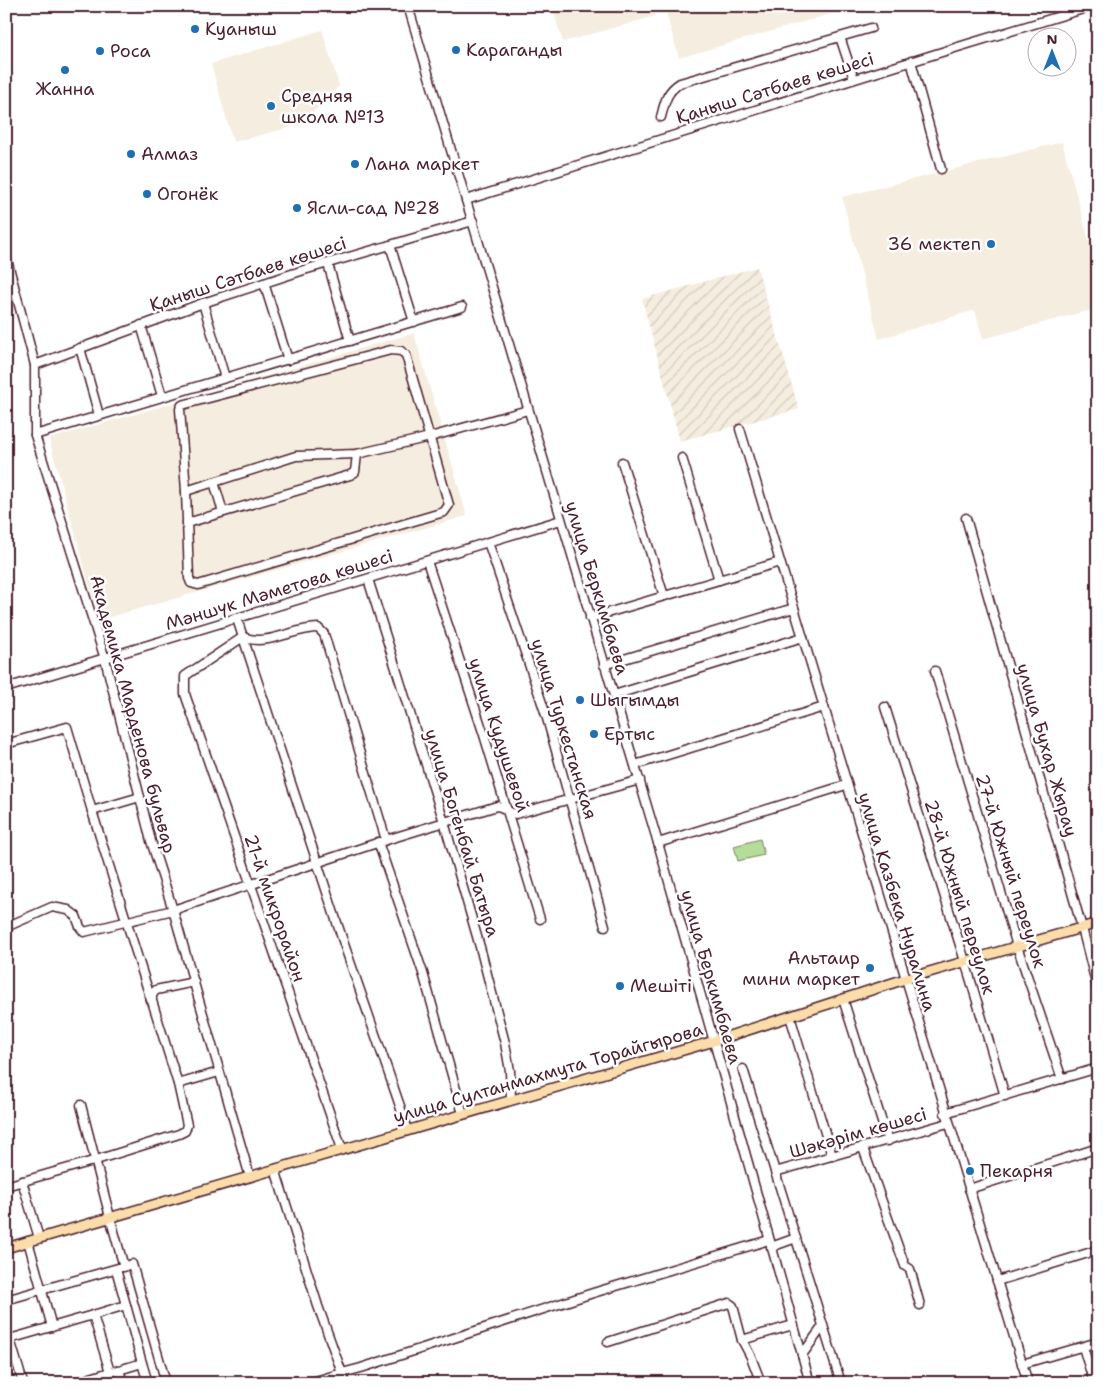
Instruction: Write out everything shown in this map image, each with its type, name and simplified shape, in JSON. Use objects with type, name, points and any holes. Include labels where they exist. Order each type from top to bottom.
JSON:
[{"type":"main road","name":"улица Султанмахмута Торайгырова","points":[[6,1248],[714,1041],[843,998],[1098,923]]},
{"type":"street","name":"улица Беркимбаева","points":[[408,6],[640,780],[810,1383]]},
{"type":"street","name":"Қаныш Сәтбаев көшесі","points":[[466,200],[1093,6]]},
{"type":"street","points":[[661,117],[672,88],[680,84],[871,28]]},
{"type":"street","points":[[840,37],[854,79]]},
{"type":"street","points":[[911,62],[941,169]]},
{"type":"street","name":"Қаныш Сәтбаев көшесі","points":[[35,365],[203,303],[472,221]]},
{"type":"street","points":[[390,245],[414,322]]},
{"type":"street","name":"Академика Марденова бульвар","points":[[6,256],[35,365],[36,435],[105,659],[151,841],[173,910],[250,1177]]},
{"type":"street","points":[[328,264],[350,341]]},
{"type":"street","points":[[264,283],[288,360]]},
{"type":"street","points":[[203,303],[225,378]]},
{"type":"street","points":[[36,435],[462,307]]},
{"type":"street","points":[[141,325],[162,396]]},
{"type":"street","points":[[80,348],[99,415]]},
{"type":"street","points":[[391,350],[401,351],[406,355],[430,438],[449,505],[448,510],[198,585],[191,583],[188,578],[186,491],[180,409],[182,405],[391,350]]},
{"type":"street","points":[[186,491],[296,456],[357,454],[430,438],[528,410]]},
{"type":"street","name":"улица Казбека Нуралина","points":[[740,429],[1028,1383]]},
{"type":"street","points":[[187,523],[350,475],[355,472],[357,454]]},
{"type":"street","points":[[682,458],[719,580]]},
{"type":"street","points":[[622,462],[664,596]]},
{"type":"street","points":[[214,482],[223,512]]},
{"type":"street","name":"улица Бухар Жырау","points":[[966,518],[1082,928],[1098,991]]},
{"type":"street","name":"Мәншүк Мәметова көшесі","points":[[6,688],[561,520]]},
{"type":"street","name":"улица Туркестанская","points":[[488,542],[546,715],[606,926]]},
{"type":"street","name":"улица Кудушевой","points":[[427,561],[508,812],[540,919]]},
{"type":"street","points":[[590,618],[780,562]]},
{"type":"street","name":"улица Богенбай Батыра","points":[[368,579],[444,822],[506,1042],[511,1100]]},
{"type":"street","points":[[604,664],[794,608]]},
{"type":"street","points":[[236,619],[407,1131]]},
{"type":"street","points":[[243,637],[251,641],[278,637],[308,628],[318,628],[324,634],[382,841],[423,973],[463,1114]]},
{"type":"street","name":"21-й микрорайон","points":[[243,637],[185,676],[186,694],[342,1149]]},
{"type":"street","points":[[614,695],[803,637]]},
{"type":"street","name":"27-й Южный переулок","points":[[936,672],[1017,946],[1062,1079]]},
{"type":"street","points":[[635,765],[824,707]]},
{"type":"street","name":"28-й Южный переулок","points":[[885,707],[965,961],[1005,1096]]},
{"type":"street","points":[[6,744],[67,727],[178,1084],[187,1125],[185,1131],[179,1134],[6,1186]]},
{"type":"street","points":[[6,927],[52,907],[68,910],[76,916],[84,932],[173,910],[382,841],[498,806],[516,814],[640,780]]},
{"type":"street","points":[[658,843],[846,785]]},
{"type":"street","points":[[92,811],[140,797]]},
{"type":"street","points":[[152,1001],[152,995],[156,990],[194,982]]},
{"type":"street","points":[[843,998],[888,1141]]},
{"type":"street","points":[[790,1016],[832,1156]]},
{"type":"street","name":"Шәкәрім көшесі","points":[[945,1113],[1098,1068]]},
{"type":"street","points":[[743,1069],[841,1383]]},
{"type":"street","points":[[178,1084],[219,1072]]},
{"type":"street","points":[[81,1105],[110,1217],[126,1305],[148,1383]]},
{"type":"street","name":"Шәкәрім көшесі","points":[[775,1172],[948,1123]]},
{"type":"street","points":[[863,1148],[905,1266],[910,1269],[920,1305]]},
{"type":"street","points":[[968,1189],[1098,1148]]},
{"type":"street","points":[[275,1169],[345,1382]]},
{"type":"street","points":[[22,1181],[39,1238]]},
{"type":"street","points":[[309,1383],[770,1243],[796,1238]]},
{"type":"street","points":[[28,1241],[52,1327]]},
{"type":"street","points":[[997,1281],[1098,1250]]},
{"type":"street","points":[[6,1300],[132,1264],[166,1383]]},
{"type":"street","points":[[608,1342],[729,1303],[733,1306],[742,1340],[761,1383]]},
{"type":"street","points":[[23,1383],[8,1339],[126,1305]]},
{"type":"street","points":[[93,1315],[110,1372]]},
{"type":"street","points":[[742,1340],[793,1325]]},
{"type":"street","points":[[802,1355],[823,1326]]},
{"type":"street","points":[[1022,1364],[1098,1342]]},
{"type":"street","points":[[1083,1347],[1094,1383]]},
{"type":"street","points":[[74,1383],[142,1363]]},
{"type":"street","points":[[119,1370],[123,1383]]},
{"type":"shaded area","points":[[552,6],[652,6],[655,16],[563,42]]},
{"type":"shaded area","points":[[664,6],[858,6],[679,58]]},
{"type":"shaded area","name":"Средняя школа №13","points":[[322,30],[339,86],[300,125],[233,142],[211,64]]},
{"type":"shaded area","points":[[1062,142],[1098,274],[1098,308],[983,339],[975,310],[879,339],[842,197]]},
{"type":"shaded area","points":[[757,267],[799,409],[680,441],[642,299]]},
{"type":"shaded area","points":[[414,333],[467,516],[99,620],[49,439]]},
{"type":"green space","points":[[760,839],[764,855],[738,861],[734,846]]},
{"type":"place","name":"Куаныш","points":[[195,29]]},
{"type":"place","name":"Караганды","points":[[456,50]]},
{"type":"place","name":"Роса","points":[[100,51]]},
{"type":"place","name":"Жанна","points":[[65,70]]},
{"type":"place","name":"Средняя школа №13","points":[[271,106]]},
{"type":"place","name":"Алмаз","points":[[131,154]]},
{"type":"place","name":"Лана маркет","points":[[355,164]]},
{"type":"place","name":"Огонёк","points":[[147,194]]},
{"type":"place","name":"Ясли-сад №28","points":[[297,208]]},
{"type":"place","name":"36 мектеп","points":[[991,244]]},
{"type":"place","name":"Шыгымды","points":[[580,700]]},
{"type":"place","name":"Ертыс","points":[[594,734]]},
{"type":"place","name":"Альтаир мини маркет","points":[[870,968]]},
{"type":"place","name":"Мешіті","points":[[620,986]]},
{"type":"place","name":"Пекарня","points":[[970,1171]]}]
